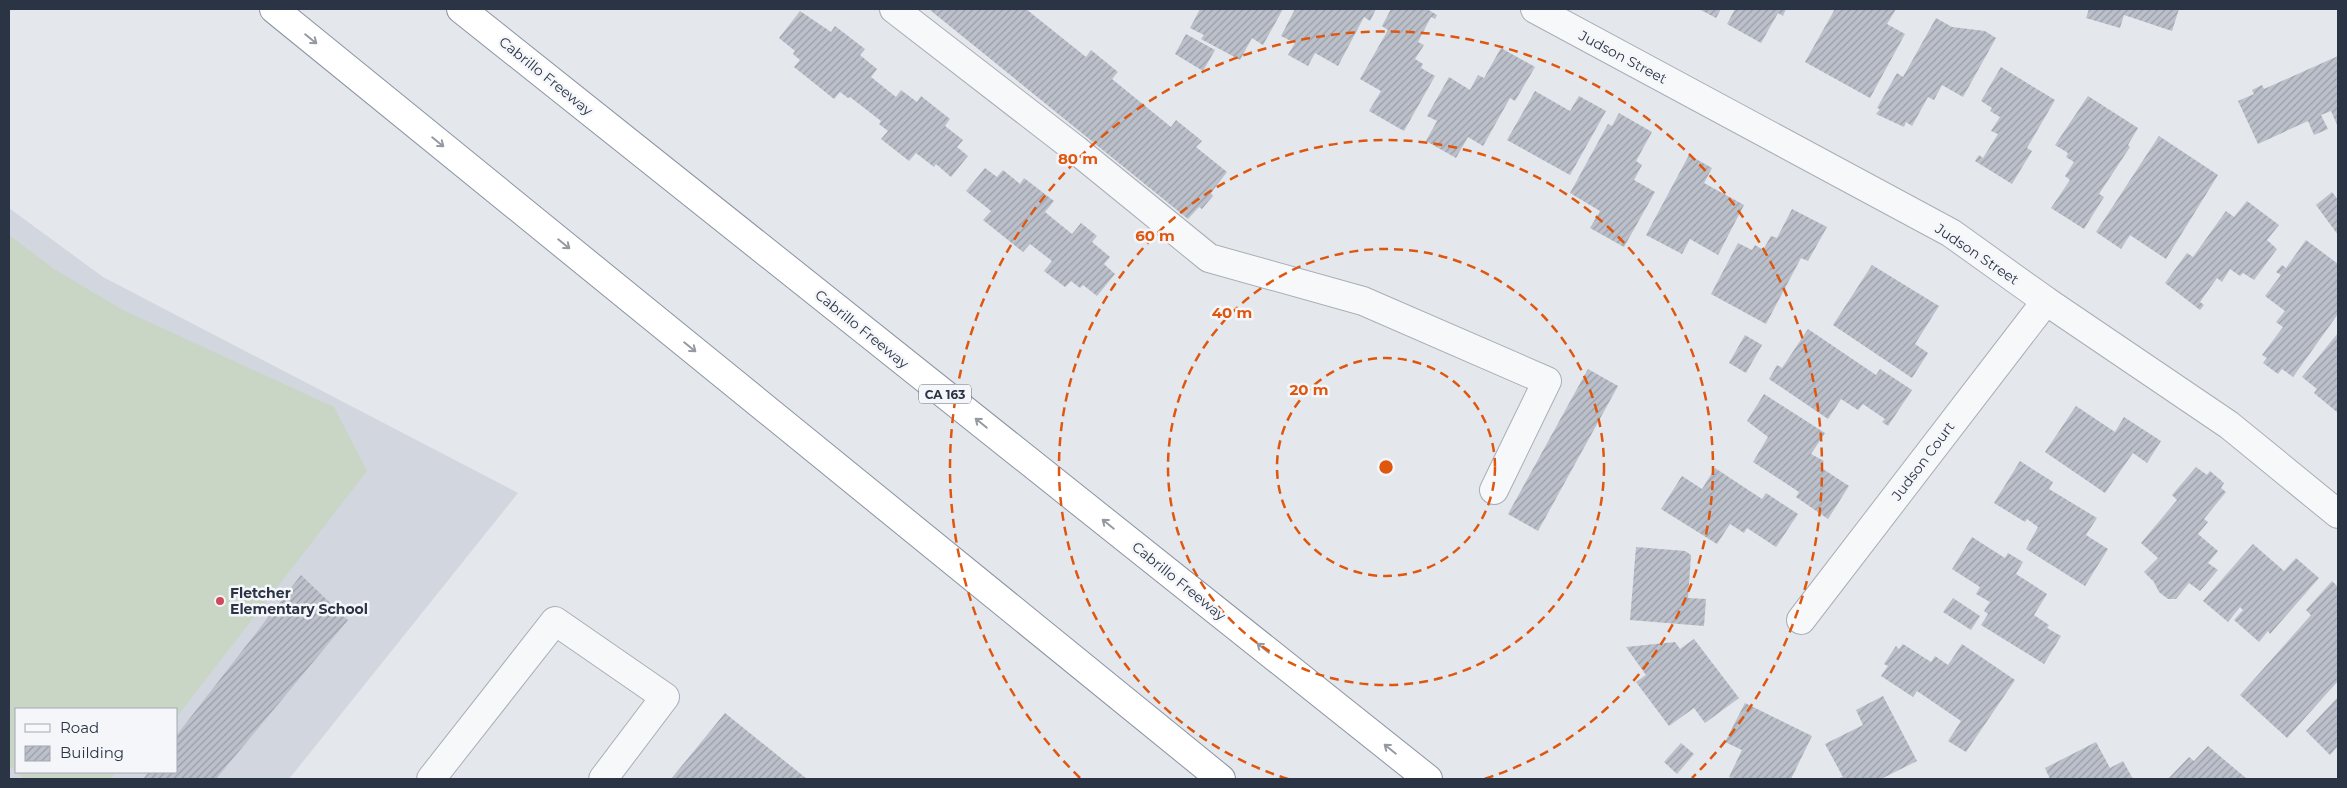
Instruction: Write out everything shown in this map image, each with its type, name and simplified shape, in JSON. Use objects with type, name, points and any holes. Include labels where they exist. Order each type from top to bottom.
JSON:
[{"type":"highway","points":[[274,9],[1221,779]]},
{"type":"highway","name":"Cabrillo Freeway","points":[[461,9],[1428,779]]},
{"type":"street","points":[[894,9],[1075,149],[1209,258],[1363,301],[1547,382],[1494,490]]},
{"type":"street","name":"Judson Street","points":[[1535,9],[1951,233],[2046,301],[2229,425],[2338,514]]},
{"type":"street","name":"Judson Court","points":[[1801,620],[2046,301]]},
{"type":"street","points":[[431,779],[555,621],[665,696],[602,779]]},
{"type":"shaded area","name":"Fletcher Elementary School","points":[[9,208],[103,277],[518,493],[289,779],[9,779]]},
{"type":"green space","name":"Fletcher Elementary School","points":[[9,235],[54,269],[123,310],[334,407],[367,471],[178,715],[178,708],[15,708],[15,771],[9,765]]},
{"type":"green space","points":[[17,773],[115,773],[111,779],[25,779]]},
{"type":"building","points":[[931,9],[1026,9],[1086,57],[1091,50],[1118,72],[1112,79],[1171,127],[1176,120],[1202,141],[1196,147],[1227,172],[1211,193],[1213,196],[1202,209],[1199,207],[1188,219]]},
{"type":"building","points":[[1200,9],[1283,9],[1263,45],[1252,38],[1240,60],[1201,39],[1204,35],[1190,28]]},
{"type":"building","points":[[1295,9],[1376,9],[1370,21],[1364,17],[1338,66],[1315,53],[1308,66],[1288,55],[1295,43],[1281,36]]},
{"type":"building","points":[[1391,9],[1427,9],[1437,15],[1435,19],[1431,17],[1418,42],[1424,45],[1415,59],[1423,64],[1421,68],[1435,76],[1404,131],[1369,111],[1381,91],[1360,79],[1388,30],[1382,26]]},
{"type":"building","points":[[1699,9],[1721,9],[1716,18]]},
{"type":"building","points":[[1735,9],[1786,9],[1783,16],[1778,13],[1761,43],[1727,24]]},
{"type":"building","points":[[1835,9],[1896,9],[1887,24],[1905,34],[1870,98],[1805,62]]},
{"type":"building","points":[[2089,9],[2179,9],[2172,31],[2124,15],[2120,28],[2086,18]]},
{"type":"building","points":[[800,11],[831,32],[835,26],[865,49],[860,55],[877,69],[871,77],[896,97],[901,90],[917,102],[921,96],[950,119],[945,126],[963,140],[957,147],[968,156],[951,177],[936,164],[934,167],[916,153],[909,161],[881,139],[888,131],[879,124],[881,121],[850,97],[848,98],[840,92],[834,99],[794,67],[800,60],[793,54],[795,51],[779,38]]},
{"type":"building","points":[[1936,18],[1952,27],[1985,31],[1996,38],[1963,97],[1942,85],[1934,100],[1928,97],[1912,126],[1906,122],[1904,127],[1876,114],[1880,109],[1877,108],[1897,73],[1903,77]]},
{"type":"building","points":[[1186,34],[1215,50],[1203,71],[1175,54]]},
{"type":"building","points":[[1501,48],[1535,67],[1515,101],[1510,98],[1483,146],[1468,137],[1456,158],[1426,141],[1437,121],[1427,116],[1449,77],[1470,90],[1478,75],[1484,78]]},
{"type":"building","points":[[2338,56],[2338,127],[2331,111],[2321,115],[2328,129],[2314,135],[2308,121],[2258,144],[2238,101],[2254,94],[2252,90],[2262,85],[2264,89]]},
{"type":"building","points":[[2001,67],[2055,100],[2027,148],[2032,151],[2012,184],[1975,161],[1979,155],[1983,158],[1998,134],[1991,131],[2000,117],[1990,111],[1992,108],[1981,101]]},
{"type":"building","points":[[1535,91],[1570,111],[1579,96],[1606,111],[1570,175],[1507,140]]},
{"type":"building","points":[[2088,96],[2138,128],[2128,145],[2130,147],[2099,194],[2104,197],[2084,229],[2051,208],[2070,180],[2065,176],[2074,162],[2066,157],[2068,153],[2055,145]]},
{"type":"building","points":[[1619,113],[1652,132],[1636,161],[1642,165],[1634,180],[1655,192],[1624,247],[1590,228],[1600,211],[1570,193],[1608,124],[1612,126]]},
{"type":"building","points":[[2159,136],[2218,175],[2166,259],[2130,235],[2121,249],[2096,232]]},
{"type":"building","points":[[1689,155],[1712,168],[1704,183],[1744,205],[1718,255],[1690,239],[1682,254],[1646,235]]},
{"type":"building","points":[[985,168],[997,177],[1003,170],[1020,184],[1024,178],[1054,201],[1045,212],[1072,234],[1081,223],[1097,236],[1092,242],[1110,257],[1104,264],[1115,274],[1097,296],[1083,285],[1080,288],[1071,281],[1065,287],[1044,271],[1052,261],[1030,244],[1023,252],[983,220],[991,211],[966,191]]},
{"type":"building","points":[[2332,192],[2338,200],[2338,235],[2316,205]]},
{"type":"building","points":[[2247,201],[2279,225],[2267,240],[2277,249],[2254,280],[2243,273],[2240,276],[2230,269],[2222,282],[2217,278],[2200,302],[2204,305],[2200,310],[2165,283],[2187,253],[2193,257],[2226,211],[2234,217]]},
{"type":"building","points":[[1792,209],[1827,227],[1808,261],[1801,258],[1766,324],[1711,294],[1738,243],[1752,250],[1755,245],[1763,250],[1771,236],[1777,238]]},
{"type":"building","points":[[2306,240],[2338,264],[2338,314],[2293,377],[2282,369],[2278,374],[2263,363],[2267,358],[2262,355],[2283,327],[2276,322],[2285,311],[2265,296],[2281,275],[2276,272],[2282,265],[2286,268]]},
{"type":"building","points":[[1872,265],[1939,306],[1915,344],[1928,353],[1912,378],[1833,325]]},
{"type":"building","points":[[1808,329],[1876,375],[1880,369],[1912,390],[1888,426],[1882,422],[1885,419],[1863,404],[1858,410],[1841,399],[1828,419],[1769,379],[1777,365],[1782,368]]},
{"type":"building","points":[[2338,333],[2338,413],[2314,393],[2317,389],[2302,377]]},
{"type":"building","points":[[1745,335],[1762,345],[1746,373],[1729,363]]},
{"type":"building","points":[[1588,369],[1618,386],[1538,531],[1508,514]]},
{"type":"building","points":[[1764,394],[1825,433],[1811,454],[1824,461],[1820,467],[1849,486],[1828,519],[1796,497],[1799,492],[1753,462],[1768,437],[1747,421]]},
{"type":"building","points":[[2076,406],[2115,432],[2124,417],[2161,441],[2147,463],[2133,453],[2105,493],[2045,452]]},
{"type":"building","points":[[2020,461],[2053,482],[2049,489],[2097,518],[2086,535],[2108,549],[2085,586],[2026,549],[2038,527],[2027,519],[2025,522],[1994,503]]},
{"type":"building","points":[[2196,467],[2207,475],[2210,471],[2224,483],[2221,488],[2226,492],[2204,519],[2208,522],[2198,534],[2218,551],[2208,563],[2218,570],[2200,591],[2189,583],[2176,599],[2168,599],[2159,592],[2154,582],[2144,572],[2158,558],[2141,543],[2177,500],[2172,495]]},
{"type":"building","points":[[1715,468],[1762,499],[1766,493],[1798,514],[1776,547],[1747,528],[1744,533],[1730,524],[1717,544],[1661,509],[1682,476],[1702,489]]},
{"type":"building","points":[[1972,537],[2005,558],[2008,553],[2023,562],[2016,574],[2047,594],[2034,615],[2049,625],[2047,628],[2061,636],[2044,664],[1981,625],[1988,614],[1984,611],[1990,602],[1976,594],[1980,587],[1952,569]]},
{"type":"building","points":[[2253,544],[2284,571],[2296,558],[2319,578],[2270,634],[2268,631],[2259,642],[2234,620],[2243,610],[2240,607],[2228,622],[2203,601]]},
{"type":"building","points":[[1636,547],[1685,551],[1691,555],[1688,598],[1706,599],[1704,626],[1630,620]]},
{"type":"building","points":[[301,575],[348,620],[216,779],[143,779],[148,773],[178,773],[178,733]]},
{"type":"building","points":[[2332,581],[2338,587],[2338,681],[2287,738],[2240,695],[2311,615],[2306,610]]},
{"type":"building","points":[[1953,598],[1980,616],[1971,630],[1943,612]]},
{"type":"building","points":[[1694,639],[1739,698],[1705,723],[1694,708],[1669,726],[1636,682],[1646,675],[1626,647],[1675,642],[1680,649]]},
{"type":"building","points":[[1903,644],[1931,662],[1935,656],[1948,665],[1962,644],[2015,680],[1966,752],[1948,741],[1961,721],[1917,691],[1913,697],[1881,676],[1888,666],[1884,664],[1896,646],[1899,649]]},
{"type":"building","points":[[1883,696],[1917,761],[1881,779],[1836,779],[1843,777],[1825,744],[1863,725],[1856,710]]},
{"type":"building","points":[[2338,697],[2338,746],[2330,755],[2306,731]]},
{"type":"building","points":[[1745,703],[1812,736],[1791,779],[1734,779],[1729,777],[1742,750],[1725,742]]},
{"type":"building","points":[[725,713],[807,779],[671,779]]},
{"type":"building","points":[[2096,742],[2110,768],[2123,761],[2133,779],[2050,779],[2045,768]]},
{"type":"building","points":[[1681,743],[1694,754],[1677,774],[1664,762]]},
{"type":"building","points":[[2208,746],[2247,779],[2168,779],[2189,757],[2194,761]]},
{"type":"place","name":"Fletcher Elementary School","points":[[220,601]]}]
